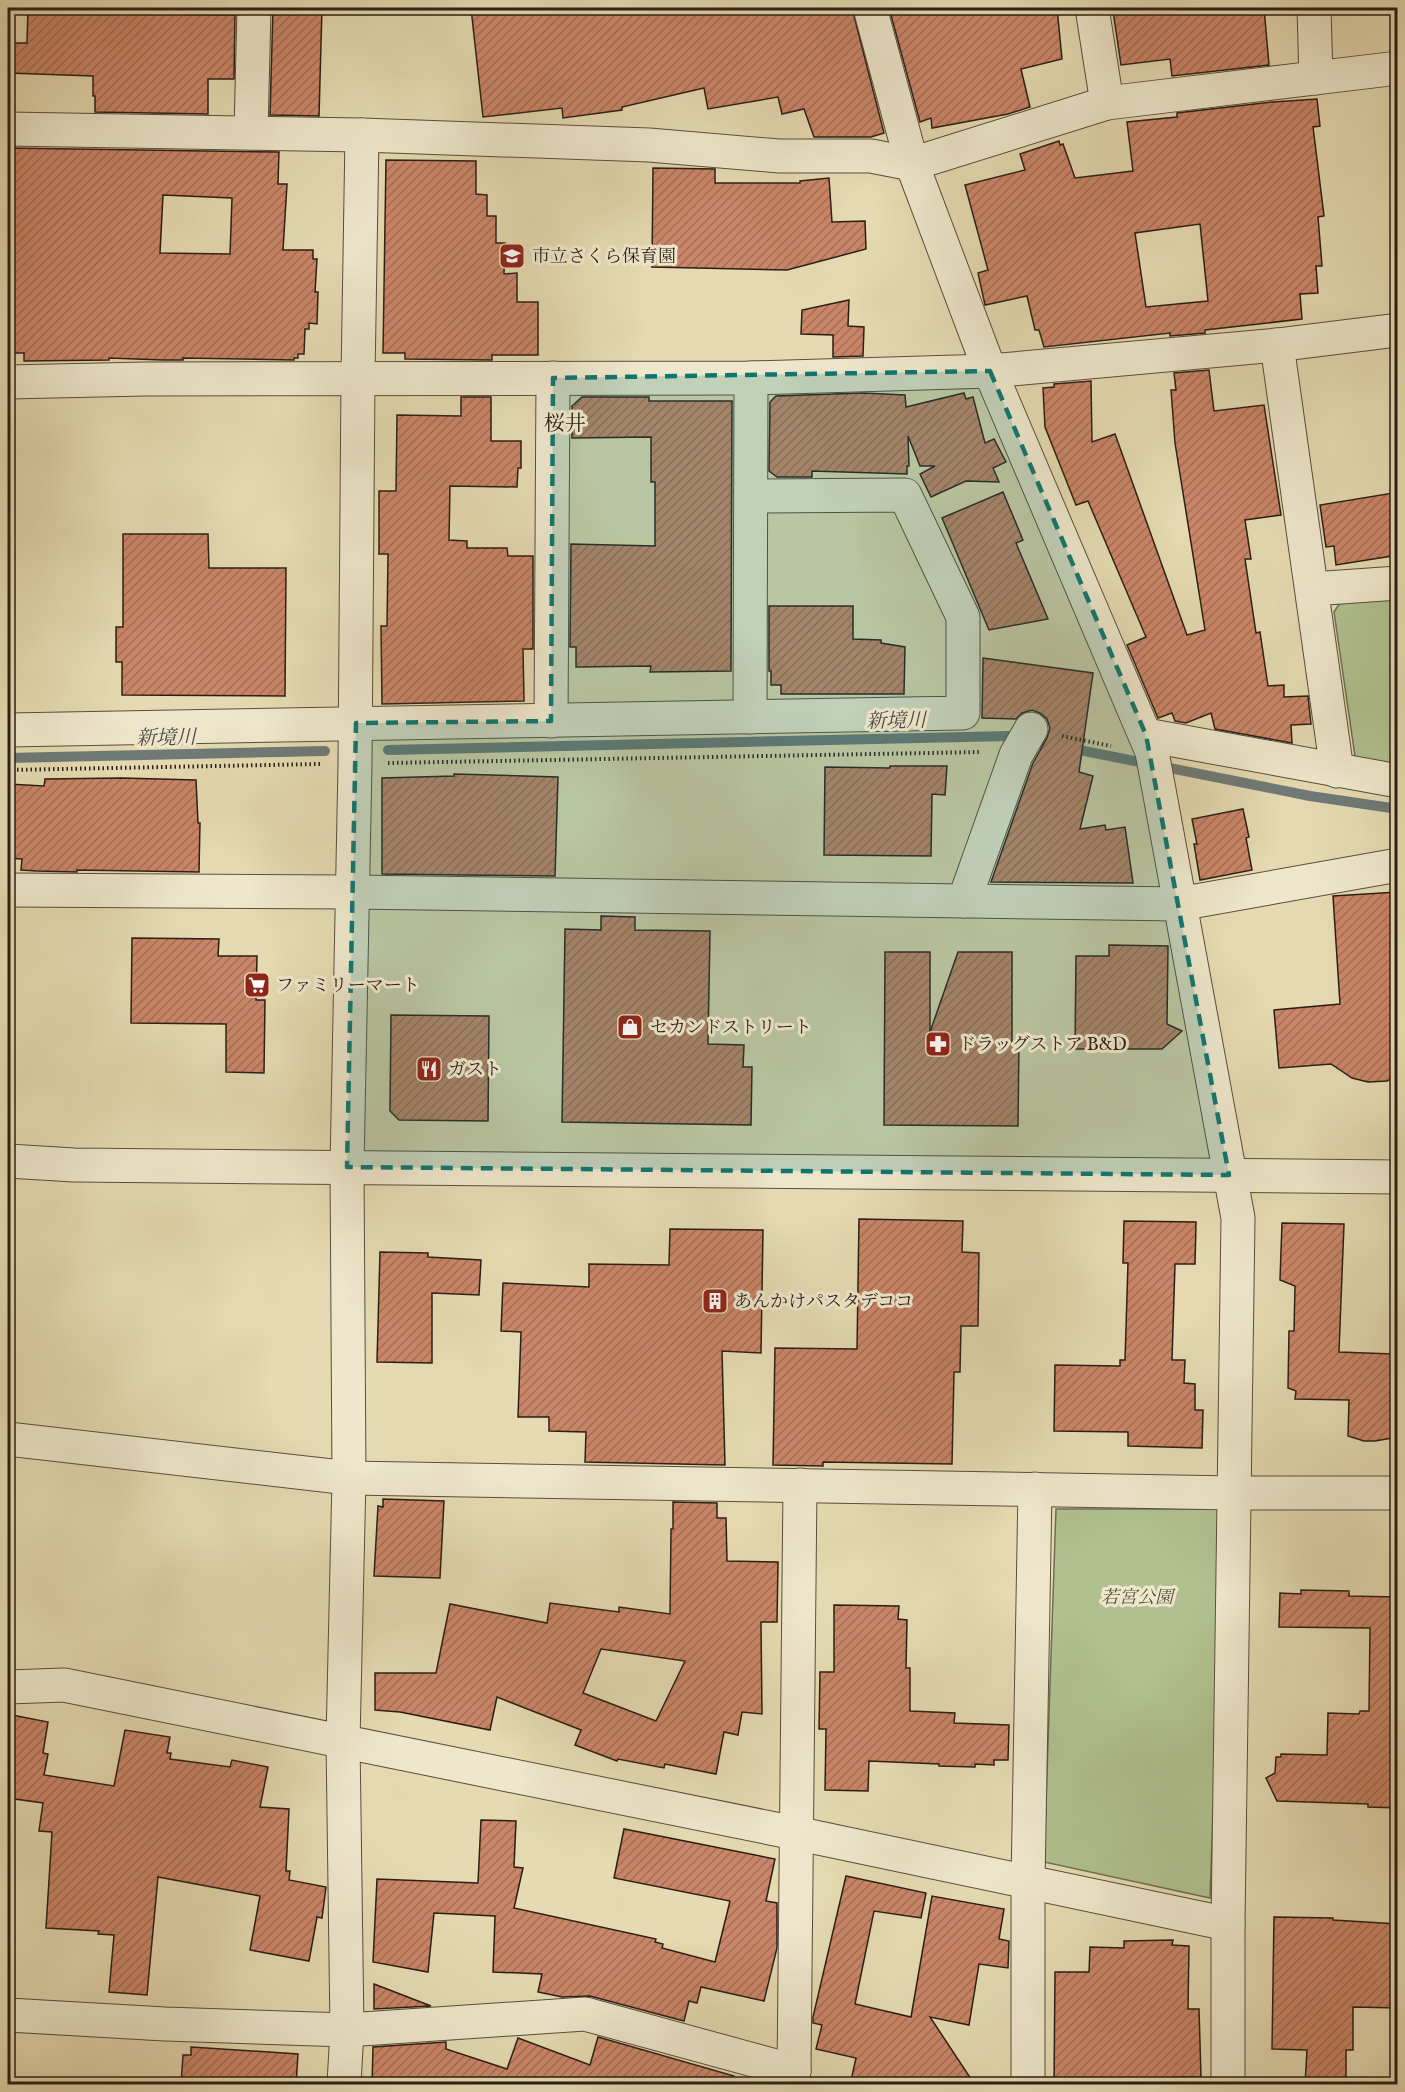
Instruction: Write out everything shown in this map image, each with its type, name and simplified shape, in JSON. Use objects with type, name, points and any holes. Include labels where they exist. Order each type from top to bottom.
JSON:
[{"type":"street","points":[[251,133],[254,8]]},
{"type":"street","points":[[870,8],[912,164],[990,371],[1152,756],[1238,1218],[1228,1924],[1228,2085]]},
{"type":"street","points":[[1092,8],[1107,103]]},
{"type":"street","points":[[1314,8],[1316,78]]},
{"type":"street","points":[[8,129],[362,135],[648,145],[779,156],[871,156],[912,164],[1107,103],[1398,68]]},
{"type":"street","points":[[344,2085],[347,2030],[343,1741],[349,1478],[347,1167],[356,764],[362,135]]},
{"type":"street","points":[[8,382],[145,379],[751,378],[990,371],[1277,345],[1398,330]]},
{"type":"street","points":[[1277,345],[1338,771]]},
{"type":"street","points":[[551,721],[553,378]]},
{"type":"street","points":[[750,717],[751,378]]},
{"type":"street","points":[[8,730],[963,713],[963,617],[905,495],[751,496]]},
{"type":"street","points":[[1312,590],[1398,583]]},
{"type":"street","points":[[964,901],[1024,742]]},
{"type":"street","points":[[1152,756],[1338,771],[1398,781]]},
{"type":"street","points":[[8,890],[353,892],[1179,904],[1398,865]]},
{"type":"street","points":[[8,1161],[74,1165],[1398,1177]]},
{"type":"street","points":[[8,1439],[349,1478],[1235,1493],[1398,1493]]},
{"type":"street","points":[[8,2015],[165,2024],[347,2030],[585,2014],[792,2078],[800,1485]]},
{"type":"street","points":[[1028,2085],[1028,1882],[1035,1489]]},
{"type":"street","points":[[8,1687],[64,1685],[795,1833],[1228,1924]]},
{"type":"path","points":[[8,770],[1001,751],[1024,742]]},
{"type":"highlighted area","points":[[990,371],[1146,735],[1229,1175],[347,1167],[356,723],[551,721],[553,378]]},
{"type":"green space","points":[[1397,595],[1397,770],[1364,764],[1355,756],[1334,612],[1342,600]]},
{"type":"green space","name":"若宮公園","points":[[1056,1509],[1224,1509],[1210,1898],[1044,1862]]},
{"type":"building","points":[[28,8],[88,10],[88,13],[235,15],[234,79],[208,79],[208,114],[95,112],[93,76],[8,73],[8,43],[27,43]]},
{"type":"building","points":[[273,8],[322,8],[319,116],[270,115]]},
{"type":"building","points":[[471,8],[852,8],[884,133],[871,137],[814,137],[804,109],[782,114],[778,97],[708,109],[704,88],[622,107],[622,110],[563,118],[562,108],[483,117]]},
{"type":"building","points":[[889,8],[1057,8],[1062,59],[1021,69],[1030,107],[1008,114],[932,128],[931,118],[920,122]]},
{"type":"building","points":[[1135,8],[1264,8],[1269,65],[1172,76],[1170,59],[1121,65],[1113,11]]},
{"type":"building","points":[[1317,99],[1320,126],[1313,127],[1324,216],[1318,217],[1322,266],[1316,266],[1318,293],[1300,294],[1302,319],[1205,330],[1205,333],[1170,336],[1170,333],[1044,347],[1039,330],[1035,330],[1027,296],[985,305],[978,273],[988,270],[965,185],[1025,170],[1020,154],[1059,141],[1060,145],[1063,144],[1075,178],[1133,171],[1127,122],[1177,117],[1177,113]],"holes":[[[1200,224],[1208,301],[1146,307],[1135,233]]]},
{"type":"building","points":[[8,148],[279,152],[278,184],[287,184],[283,250],[313,250],[313,259],[317,259],[315,292],[318,292],[317,324],[309,323],[309,329],[305,329],[304,354],[298,354],[298,358],[294,360],[109,358],[109,360],[24,361],[24,353],[8,353]],"holes":[[[163,195],[232,198],[230,254],[160,253]]]},
{"type":"building","points":[[386,160],[476,161],[476,194],[487,195],[487,216],[496,216],[496,243],[505,243],[504,274],[517,273],[517,302],[538,302],[538,355],[492,355],[492,360],[405,359],[405,353],[383,353]]},
{"type":"building","points":[[653,168],[715,169],[715,183],[800,183],[800,181],[829,178],[832,222],[865,221],[866,249],[787,270],[652,267]]},
{"type":"building","points":[[849,300],[848,326],[864,327],[863,356],[833,357],[833,335],[801,334],[802,310]]},
{"type":"building","points":[[1209,370],[1214,411],[1264,405],[1281,515],[1245,520],[1251,559],[1245,559],[1256,633],[1260,632],[1268,686],[1284,685],[1284,697],[1308,696],[1311,724],[1291,725],[1292,743],[1215,729],[1211,713],[1186,723],[1175,721],[1172,713],[1158,718],[1127,645],[1146,637],[1088,501],[1076,505],[1045,427],[1043,388],[1054,387],[1054,384],[1091,381],[1092,442],[1115,434],[1187,635],[1205,630],[1175,443],[1171,390],[1176,390],[1174,373]]},
{"type":"building","points":[[863,393],[905,395],[906,407],[964,393],[966,399],[973,397],[985,443],[994,439],[1006,462],[993,468],[999,482],[966,481],[931,497],[920,474],[935,466],[920,466],[908,436],[907,474],[812,471],[812,477],[777,477],[769,471],[770,402],[776,396]]},
{"type":"building","points":[[461,397],[491,397],[491,441],[521,441],[521,468],[518,468],[517,487],[450,486],[449,540],[467,541],[467,548],[507,548],[508,556],[533,556],[533,649],[523,649],[524,701],[382,704],[381,626],[387,626],[388,554],[379,554],[379,491],[396,491],[397,415],[461,416]]},
{"type":"building","points":[[582,397],[649,397],[649,401],[732,401],[731,671],[650,672],[651,666],[576,667],[576,647],[570,647],[571,544],[655,546],[655,482],[651,482],[651,437],[572,438],[572,406]]},
{"type":"building","points":[[1003,492],[1023,540],[1016,543],[1048,619],[989,630],[942,518]]},
{"type":"building","points":[[1393,493],[1398,521],[1398,555],[1336,565],[1334,546],[1326,547],[1320,505]]},
{"type":"building","points":[[123,534],[208,534],[209,568],[286,568],[285,696],[122,695],[122,662],[116,662],[116,627],[123,627]]},
{"type":"building","points":[[769,606],[853,606],[853,639],[881,640],[881,643],[905,647],[904,694],[781,694],[781,685],[771,685],[771,671],[769,671]]},
{"type":"building","points":[[983,658],[1093,673],[1079,772],[1093,776],[1080,829],[1105,825],[1106,830],[1125,827],[1133,883],[991,882],[1033,763],[1050,728],[1047,719],[1032,710],[1022,713],[1016,719],[982,718]]},
{"type":"building","points":[[890,766],[947,766],[945,795],[932,794],[931,856],[824,855],[825,767],[890,768]]},
{"type":"building","points":[[454,774],[558,777],[555,876],[382,874],[382,778],[454,776]]},
{"type":"building","points":[[45,779],[196,780],[198,823],[200,823],[199,872],[21,870],[22,859],[8,858],[8,784],[44,786]]},
{"type":"building","points":[[1243,809],[1249,837],[1246,838],[1252,870],[1200,880],[1192,819]]},
{"type":"building","points":[[1398,892],[1398,1076],[1387,1081],[1368,1082],[1352,1078],[1331,1064],[1279,1068],[1274,1010],[1340,1004],[1333,896]]},
{"type":"building","points":[[601,916],[635,917],[635,930],[710,931],[708,1044],[744,1045],[743,1067],[752,1067],[751,1125],[562,1122],[565,929],[601,930]]},
{"type":"building","points":[[132,938],[219,939],[218,956],[257,956],[256,1000],[265,1000],[264,1073],[226,1072],[226,1024],[131,1023]]},
{"type":"building","points":[[1109,945],[1168,946],[1167,1024],[1182,1031],[1162,1049],[1075,1049],[1076,956],[1109,956]]},
{"type":"building","points":[[885,952],[930,952],[930,1032],[958,952],[1012,952],[1012,1043],[1019,1043],[1018,1126],[884,1125]]},
{"type":"building","points":[[391,1015],[489,1016],[488,1121],[399,1120],[390,1111]]},
{"type":"building","points":[[859,1219],[963,1221],[962,1252],[979,1253],[978,1326],[961,1326],[960,1372],[954,1372],[952,1464],[823,1462],[823,1466],[773,1465],[775,1348],[857,1349]]},
{"type":"building","points":[[1124,1221],[1196,1222],[1195,1264],[1175,1264],[1172,1360],[1185,1360],[1184,1383],[1195,1384],[1195,1410],[1203,1410],[1202,1448],[1128,1446],[1128,1432],[1054,1431],[1055,1365],[1120,1366],[1120,1360],[1125,1360],[1128,1263],[1123,1263]]},
{"type":"building","points":[[1282,1223],[1344,1224],[1339,1352],[1393,1354],[1392,1438],[1364,1441],[1348,1436],[1349,1400],[1295,1399],[1296,1391],[1288,1388],[1289,1331],[1294,1331],[1295,1286],[1280,1280]]},
{"type":"building","points":[[670,1229],[763,1230],[761,1353],[722,1351],[725,1465],[585,1462],[586,1432],[549,1431],[549,1417],[518,1417],[521,1332],[501,1331],[503,1283],[589,1287],[589,1264],[669,1265]]},
{"type":"building","points":[[380,1252],[428,1253],[428,1257],[481,1260],[479,1295],[432,1293],[432,1363],[377,1362]]},
{"type":"building","points":[[383,1499],[444,1501],[440,1578],[374,1576],[378,1506],[383,1507]]},
{"type":"building","points":[[673,1502],[717,1503],[717,1518],[726,1518],[727,1561],[778,1562],[777,1622],[761,1622],[762,1714],[742,1712],[738,1735],[724,1732],[716,1774],[665,1764],[664,1768],[618,1759],[617,1761],[575,1745],[581,1730],[497,1697],[490,1730],[400,1712],[375,1710],[375,1673],[436,1673],[450,1604],[547,1623],[550,1603],[619,1612],[619,1607],[670,1614],[671,1529],[673,1529]],"holes":[[[601,1649],[685,1661],[656,1721],[583,1693]]]},
{"type":"building","points":[[1301,1590],[1349,1591],[1349,1596],[1398,1597],[1398,1808],[1368,1807],[1368,1804],[1277,1801],[1266,1778],[1275,1773],[1276,1757],[1281,1757],[1281,1754],[1327,1755],[1328,1713],[1359,1714],[1360,1711],[1369,1711],[1370,1628],[1279,1627],[1280,1593],[1301,1594]]},
{"type":"building","points":[[834,1605],[899,1606],[898,1619],[907,1620],[906,1668],[910,1668],[910,1711],[955,1713],[954,1723],[1009,1725],[1008,1760],[994,1760],[994,1765],[975,1764],[975,1767],[869,1761],[868,1791],[825,1790],[826,1729],[819,1729],[820,1672],[834,1672]]},
{"type":"building","points":[[12,1715],[48,1722],[43,1753],[48,1754],[44,1775],[114,1786],[125,1730],[170,1737],[167,1753],[171,1753],[170,1759],[230,1767],[232,1760],[268,1767],[260,1807],[289,1809],[286,1871],[290,1871],[289,1880],[326,1887],[322,1918],[317,1917],[309,1961],[250,1950],[260,1896],[158,1877],[147,1995],[109,1992],[114,1935],[98,1934],[99,1931],[46,1928],[52,1832],[39,1831],[43,1803],[8,1798],[8,1728],[10,1729]]},
{"type":"building","points":[[481,1820],[516,1821],[514,1867],[523,1868],[514,1908],[656,1939],[655,1942],[663,1944],[662,1948],[715,1962],[730,1901],[614,1878],[624,1829],[775,1859],[766,1901],[777,1903],[777,1948],[764,2001],[701,1987],[697,2003],[689,2001],[684,2021],[590,1996],[562,1997],[538,1992],[542,1974],[493,1972],[495,1916],[434,1913],[428,1972],[373,1962],[377,1879],[478,1883]]},
{"type":"building","points":[[846,1876],[926,1893],[921,1918],[874,1911],[855,2004],[911,2017],[932,1896],[1004,1909],[999,1939],[1009,1941],[1008,1968],[979,1964],[969,2025],[930,2017],[975,2085],[850,2085],[856,2058],[816,2049],[822,2025],[813,2023],[813,2017]]},
{"type":"building","points":[[1274,1917],[1333,1918],[1333,1920],[1398,1924],[1398,2008],[1353,2007],[1353,2050],[1346,2050],[1346,2085],[1305,2085],[1307,2050],[1272,2049]]},
{"type":"building","points":[[1173,1940],[1172,1945],[1189,1946],[1188,2009],[1199,2009],[1201,2077],[1173,2077],[1173,2085],[1054,2085],[1055,1972],[1089,1972],[1090,1947],[1124,1948],[1124,1941]]},
{"type":"building","points":[[374,1984],[431,2006],[374,2009]]},
{"type":"building","points":[[598,2037],[734,2076],[733,2085],[372,2085],[373,2047],[446,2042],[446,2049],[507,2069],[518,2038],[590,2065]]},
{"type":"building","points":[[191,2047],[298,2054],[296,2085],[181,2085],[183,2055],[191,2055]]},
{"type":"waterway","name":"新境川","points":[[388,750],[1009,736],[1310,796],[1398,809]]},
{"type":"waterway","name":"新境川","points":[[8,758],[325,751]]},
{"type":"place","name":"市立さくら保育園","points":[[512,256]]},
{"type":"place","name":"ファミリーマート","points":[[257,985]]},
{"type":"place","name":"セカンドストリート","points":[[630,1027]]},
{"type":"place","name":"ドラッグストア B&D","points":[[938,1044]]},
{"type":"place","name":"ガスト","points":[[429,1069]]},
{"type":"place","name":"あんかけパスタデココ","points":[[715,1301]]},
{"type":"district","name":"桜井","points":[[565,423]]}]
